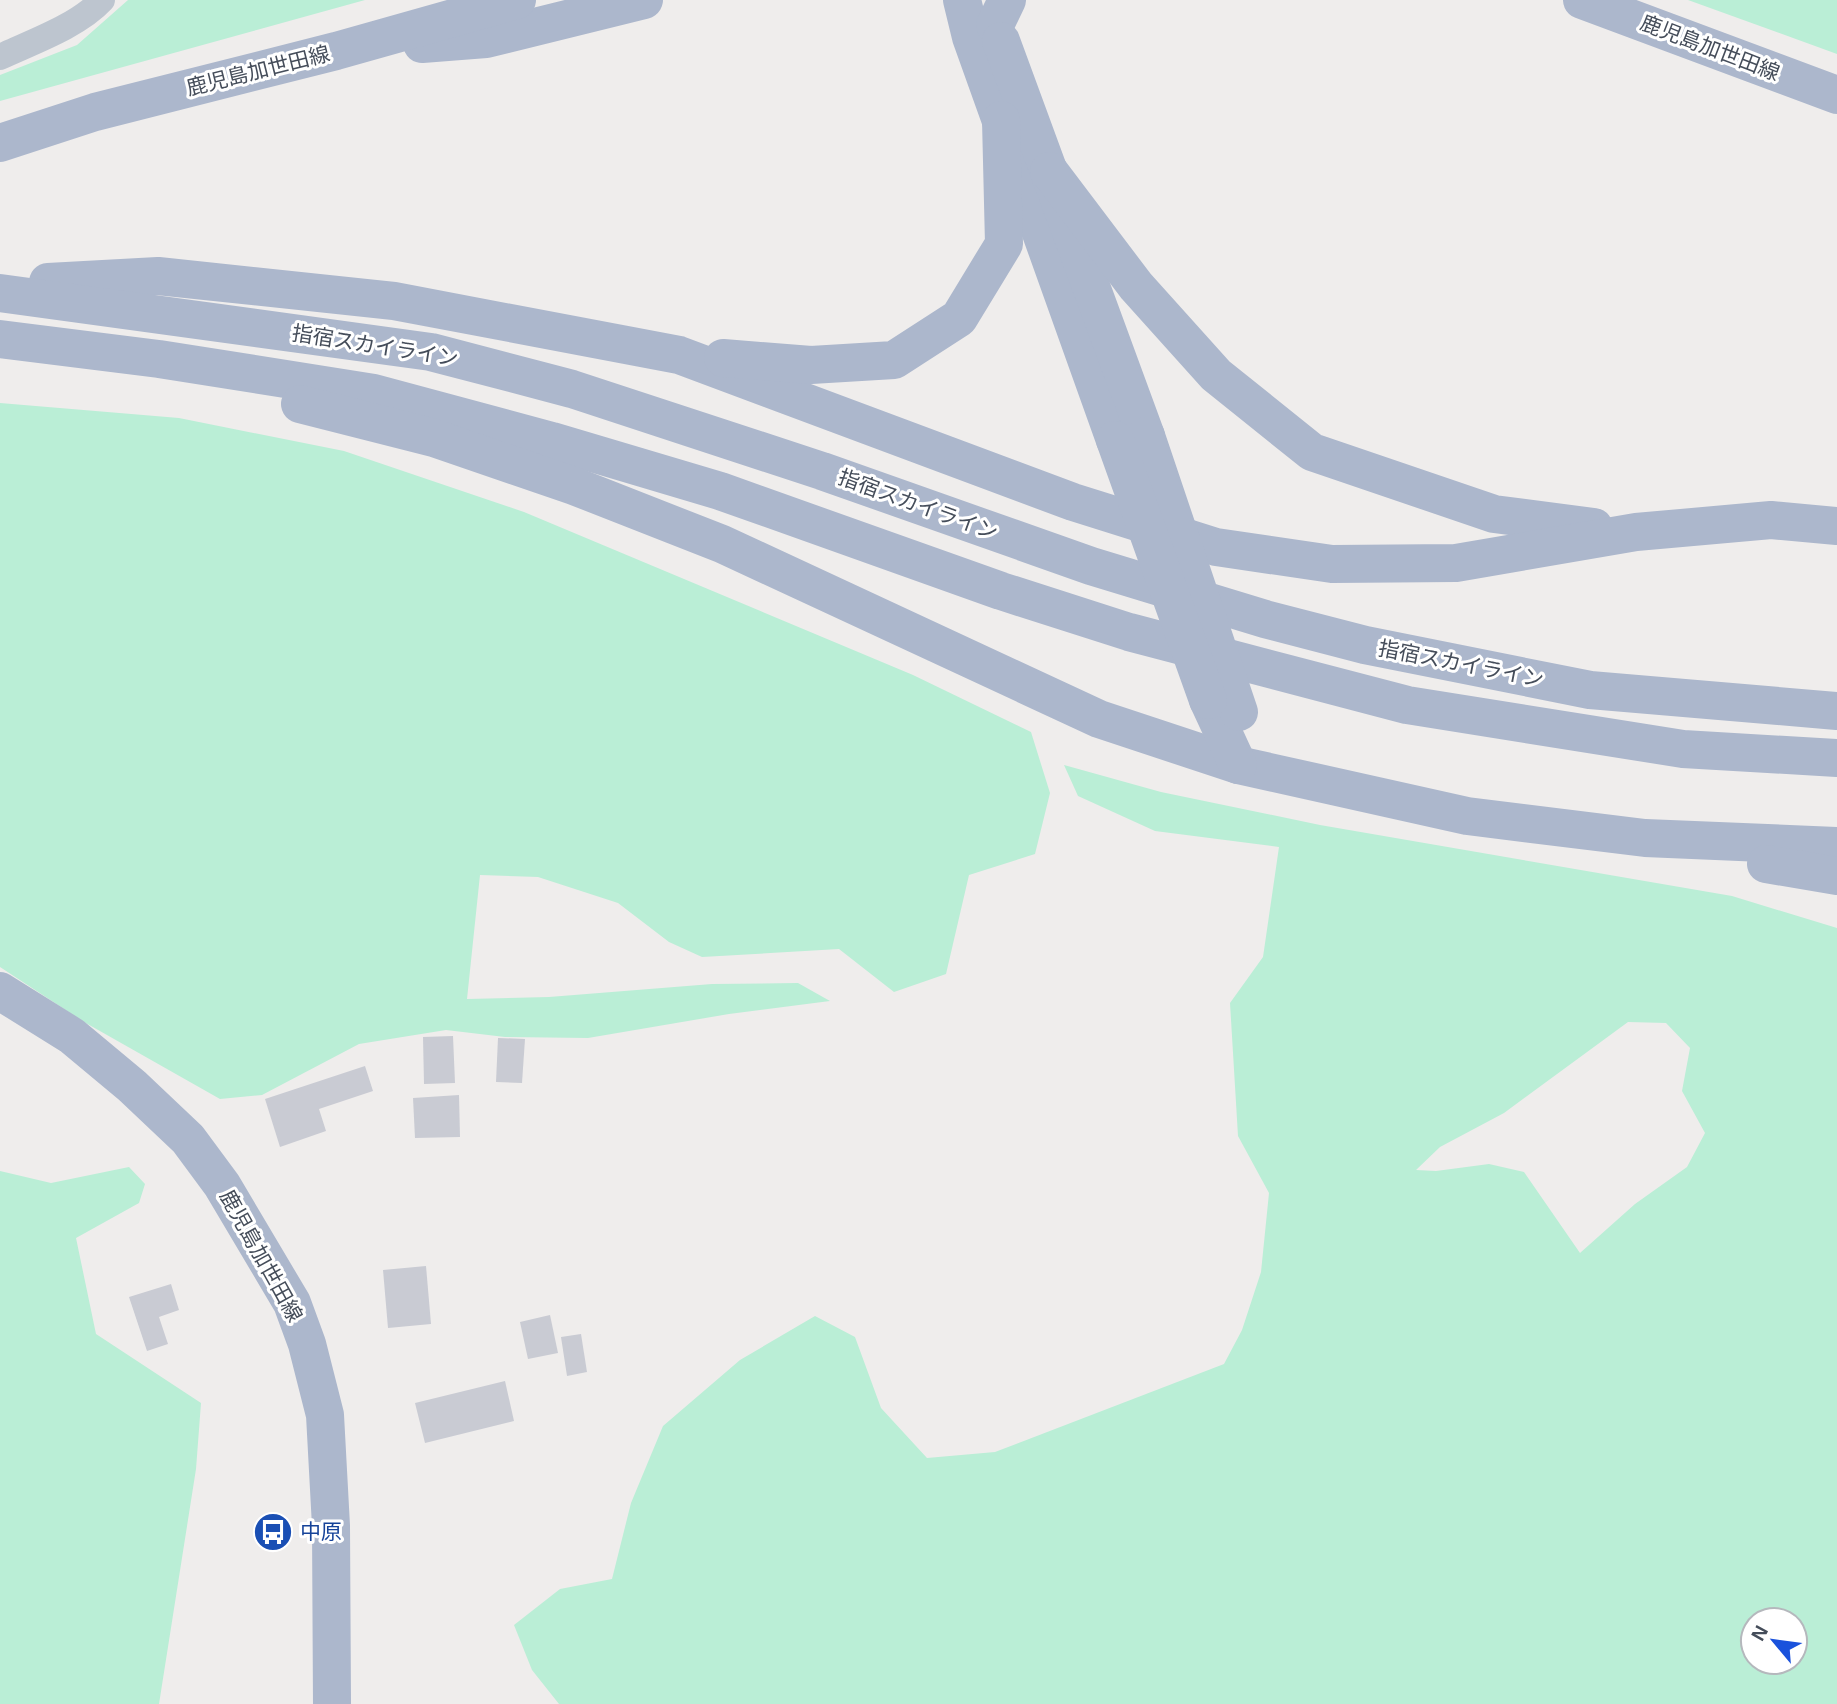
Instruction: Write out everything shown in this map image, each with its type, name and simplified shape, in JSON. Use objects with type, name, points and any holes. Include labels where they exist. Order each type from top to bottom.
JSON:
[{"type":"main road","name":"鹿児島加世田線","points":[[0,143],[95,113],[337,51],[517,0]]},
{"type":"main road","points":[[337,51],[486,39],[644,0]]},
{"type":"main road","points":[[935,0],[989,15]]},
{"type":"main road","points":[[962,0],[989,15],[1049,171],[1130,438],[1223,706],[1238,765]]},
{"type":"main road","name":"鹿児島加世田線","points":[[1582,0],[1837,95]]},
{"type":"main road","points":[[679,355],[811,365],[894,360],[960,318],[1004,243],[1001,120],[989,15]]},
{"type":"main road","points":[[1001,120],[1130,438]]},
{"type":"main road","points":[[1049,171],[1136,286],[1216,375],[1312,452],[1494,514],[1636,532]]},
{"type":"main road","name":"指宿スカイライン","points":[[0,284],[158,276],[352,296],[394,301],[679,355],[1073,502],[1216,547],[1332,564],[1456,563],[1636,532],[1772,520],[1837,526]]},
{"type":"main road","name":"指宿スカイライン","points":[[0,293],[431,352],[572,389],[822,471],[1069,560],[1265,619],[1365,645],[1590,690],[1837,711]]},
{"type":"main road","points":[[0,339],[159,359],[374,393],[552,440],[720,491],[1001,591],[1129,632],[1407,705],[1683,749],[1837,758]]},
{"type":"main road","points":[[159,359],[197,377],[434,438],[574,486],[722,544],[1099,719],[1238,765],[1467,816],[1645,838],[1837,846]]},
{"type":"main road","points":[[1772,520],[1837,509]]},
{"type":"main road","points":[[1645,838],[1680,850],[1837,876]]},
{"type":"main road","name":"鹿児島加世田線","points":[[0,991],[72,1036],[132,1086],[188,1139],[222,1185],[292,1303],[307,1344],[325,1415],[331,1525],[332,1704]]},
{"type":"main road","points":[[0,1016],[72,1036]]},
{"type":"street","points":[[0,57],[57,30],[96,7],[102,0]]},
{"type":"green space","points":[[128,0],[365,0],[0,101],[0,75],[77,45]]},
{"type":"green space","points":[[1688,0],[1837,0],[1837,54]]},
{"type":"green space","points":[[0,403],[179,418],[344,451],[524,512],[913,675],[1031,732],[1050,793],[1035,854],[969,875],[946,974],[894,992],[839,949],[702,957],[669,942],[618,903],[538,877],[480,875],[467,999],[549,997],[712,984],[798,983],[830,1001],[729,1014],[588,1038],[505,1037],[446,1030],[359,1044],[262,1095],[220,1099],[84,1022],[0,967]]},
{"type":"green space","points":[[1064,765],[1161,792],[1320,825],[1732,896],[1837,928],[1837,1704],[559,1704],[532,1670],[514,1625],[560,1589],[612,1579],[631,1503],[663,1426],[740,1360],[815,1316],[855,1337],[881,1408],[927,1458],[995,1452],[1224,1364],[1242,1330],[1261,1272],[1269,1193],[1238,1136],[1230,1003],[1263,957],[1279,847],[1155,831],[1078,796]],"holes":[[[1628,1022],[1666,1023],[1690,1048],[1682,1091],[1705,1133],[1687,1167],[1635,1204],[1580,1253],[1524,1172],[1489,1164],[1436,1171],[1416,1170],[1440,1147],[1504,1113]]]},
{"type":"green space","points":[[129,1167],[145,1184],[139,1203],[76,1238],[96,1334],[201,1403],[196,1469],[159,1704],[0,1704],[0,1171],[51,1183]]},
{"type":"building","points":[[453,1036],[455,1083],[424,1084],[423,1037]]},
{"type":"building","points":[[498,1038],[525,1039],[522,1083],[496,1082]]},
{"type":"building","points":[[365,1066],[373,1091],[319,1109],[326,1131],[280,1147],[265,1099]]},
{"type":"building","points":[[459,1095],[460,1137],[415,1138],[413,1098]]},
{"type":"building","points":[[426,1266],[431,1324],[388,1328],[383,1270]]},
{"type":"building","points":[[171,1284],[179,1310],[159,1317],[168,1344],[147,1351],[129,1297]]},
{"type":"building","points":[[550,1315],[558,1353],[528,1359],[520,1322]]},
{"type":"building","points":[[581,1334],[587,1372],[567,1376],[561,1337]]},
{"type":"building","points":[[505,1381],[514,1421],[425,1443],[415,1403]]},
{"type":"place","name":"中原","points":[[273,1532]]}]
